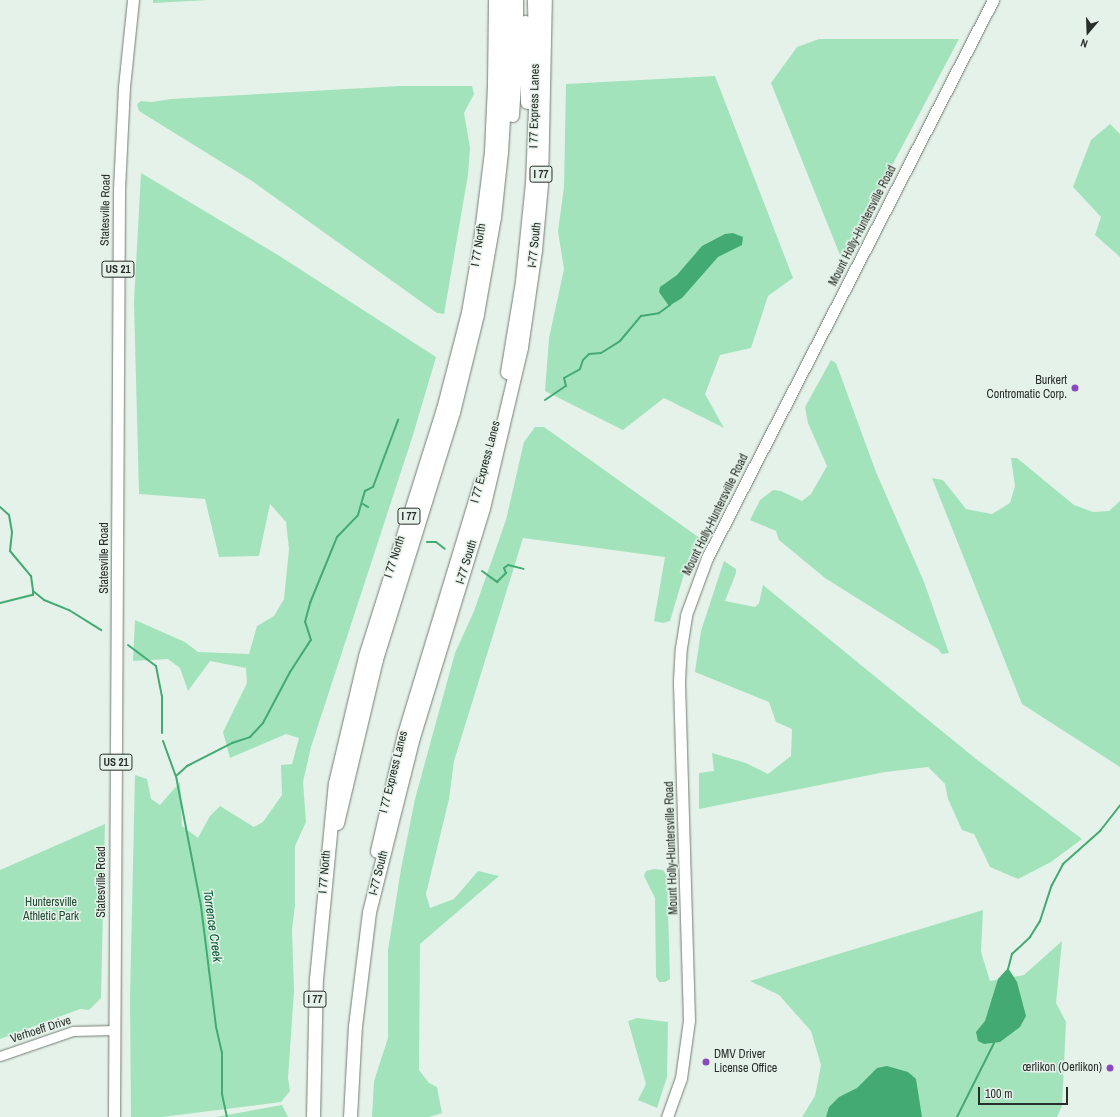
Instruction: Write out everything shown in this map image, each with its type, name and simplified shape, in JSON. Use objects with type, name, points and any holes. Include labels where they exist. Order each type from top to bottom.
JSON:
[{"type":"highway","name":"I 77 North","points":[[313,1117],[315,992],[324,881],[335,783],[356,687],[383,593],[443,409],[474,280],[484,216],[492,124],[495,0]]},
{"type":"highway","name":"I 77","points":[[324,881],[376,659],[462,378],[484,282],[494,217],[504,119],[506,0]]},
{"type":"highway","points":[[494,217],[512,117],[516,52],[516,0]]},
{"type":"highway","points":[[524,0],[529,216]]},
{"type":"highway","name":"I 77 Express Lanes","points":[[369,912],[380,830],[395,766],[474,505],[499,410],[518,307],[529,216],[535,117],[534,0]]},
{"type":"highway","name":"I-77 South","points":[[350,1117],[356,1020],[369,912],[413,737],[483,508],[521,348],[534,256],[541,184],[545,104],[545,0]]},
{"type":"main road","name":"Statesville Road","points":[[114,1117],[119,189],[124,87],[133,0]]},
{"type":"main road","name":"Mount Holly-Huntersville Road","points":[[667,1117],[681,1078],[689,1020],[679,670],[682,636],[689,605],[707,558],[993,0]]},
{"type":"street","name":"Verhoeff Drive","points":[[0,1056],[73,1031],[114,1030]]},
{"type":"green space","points":[[153,0],[209,0],[153,3]]},
{"type":"green space","points":[[819,39],[959,39],[842,260],[771,83],[797,47]]},
{"type":"green space","points":[[715,76],[793,278],[768,296],[751,348],[720,355],[705,394],[724,428],[664,398],[623,430],[545,391],[549,338],[564,269],[558,231],[564,187],[566,84]]},
{"type":"green space","points":[[400,86],[472,86],[474,94],[464,113],[470,148],[468,175],[444,314],[437,313],[252,181],[139,111],[137,104],[141,101],[152,102],[171,99]]},
{"type":"green space","points":[[1110,124],[1120,134],[1120,257],[1095,235],[1101,217],[1073,187],[1091,140]]},
{"type":"green space","points":[[141,173],[278,255],[436,357],[413,435],[311,747],[303,782],[306,822],[295,846],[295,905],[292,930],[294,991],[288,1078],[290,1091],[281,1102],[162,1117],[131,1117],[130,998],[135,775],[147,779],[151,799],[160,805],[180,782],[182,826],[198,838],[210,816],[220,806],[254,827],[263,822],[282,795],[281,765],[292,764],[299,738],[286,734],[230,758],[223,732],[247,683],[246,668],[210,661],[188,691],[180,668],[168,659],[133,661],[135,620],[185,642],[198,652],[249,654],[257,626],[274,616],[284,599],[289,549],[286,522],[270,504],[259,556],[219,557],[205,499],[139,494],[134,302]]},
{"type":"green space","points":[[831,360],[836,363],[876,472],[924,582],[949,653],[942,654],[938,649],[825,578],[779,540],[776,531],[750,520],[760,500],[773,490],[781,491],[802,501],[811,494],[827,466],[808,423],[805,407]]},
{"type":"green space","points":[[535,427],[544,427],[701,539],[684,574],[670,621],[663,623],[654,621],[665,557],[523,538],[454,761],[449,799],[426,894],[430,908],[454,899],[478,871],[499,876],[420,944],[419,1070],[429,1083],[437,1087],[442,1113],[429,1117],[372,1117],[374,1081],[388,1038],[388,950],[401,869],[415,799],[455,653],[474,611],[506,520],[524,442]]},
{"type":"green space","points":[[1011,458],[1017,458],[1074,505],[1093,512],[1109,511],[1120,501],[1120,767],[1022,704],[932,478],[943,480],[966,509],[992,514],[1010,503],[1015,486]]},
{"type":"green space","points":[[724,561],[736,569],[736,573],[725,601],[755,607],[759,603],[763,585],[976,759],[1082,839],[1051,862],[1018,879],[990,867],[974,834],[962,830],[948,799],[945,784],[928,767],[885,772],[699,809],[699,773],[714,771],[712,753],[746,763],[768,774],[791,756],[792,729],[776,722],[769,702],[695,672],[701,631]]},
{"type":"green space","name":"Huntersville Athletic Park","points":[[105,824],[101,998],[89,1010],[80,1009],[0,1039],[0,870]]},
{"type":"green space","points":[[654,869],[663,870],[667,876],[670,979],[665,982],[659,982],[656,977],[655,898],[644,876],[646,871]]},
{"type":"green space","points":[[983,910],[981,952],[990,981],[1024,975],[1062,941],[1056,1003],[1066,1022],[1062,1106],[1057,1117],[802,1117],[815,1096],[821,1065],[811,1031],[779,995],[750,981]]},
{"type":"green space","points":[[637,1018],[668,1022],[667,1077],[657,1108],[638,1100],[646,1084],[628,1021]]},
{"type":"green space","points":[[282,1105],[288,1117],[216,1117]]},
{"type":"shaded area","points":[[733,233],[743,237],[742,245],[718,257],[682,298],[669,306],[659,292],[660,287],[677,275],[702,246],[725,234]]},
{"type":"shaded area","points":[[1008,968],[1017,982],[1026,1016],[1020,1027],[1000,1042],[984,1044],[978,1041],[976,1032],[985,1021],[998,979]]},
{"type":"shaded area","points":[[887,1066],[908,1072],[916,1079],[922,1117],[826,1117],[829,1107],[839,1097],[857,1088],[877,1068]]},
{"type":"waterway","points":[[545,400],[566,386],[564,378],[580,369],[583,360],[589,354],[601,353],[620,341],[641,316],[659,313],[670,305]]},
{"type":"waterway","points":[[176,776],[187,766],[232,743],[250,737],[263,723],[290,672],[311,640],[305,622],[310,603],[337,537],[358,515],[365,491],[373,487],[398,420]]},
{"type":"waterway","points":[[363,504],[368,507]]},
{"type":"waterway","name":"Torrence Creek","points":[[0,507],[9,515],[12,532],[10,551],[31,576],[33,591],[44,600],[69,610],[101,630]]},
{"type":"waterway","points":[[427,542],[436,542],[445,549]]},
{"type":"waterway","points":[[482,571],[497,582],[506,573],[504,568],[508,565],[524,569]]},
{"type":"waterway","points":[[0,603],[33,595],[33,591]]},
{"type":"waterway","name":"Torrence Creek","points":[[128,645],[156,666],[162,696],[162,733]]},
{"type":"waterway","name":"Torrence Creek","points":[[163,741],[176,776],[201,906],[216,1027],[222,1052],[222,1094],[227,1117]]},
{"type":"waterway","points":[[1008,969],[1012,954],[1030,937],[1040,921],[1052,885],[1063,864],[1100,831],[1120,805]]},
{"type":"waterway","points":[[957,1117],[994,1043]]},
{"type":"place","name":"Burkert Contromatic Corp.","points":[[1075,388]]},
{"type":"place","name":"DMV Driver License Office","points":[[706,1062]]},
{"type":"place","name":"œrlikon (Oerlikon)","points":[[1110,1068]]}]
